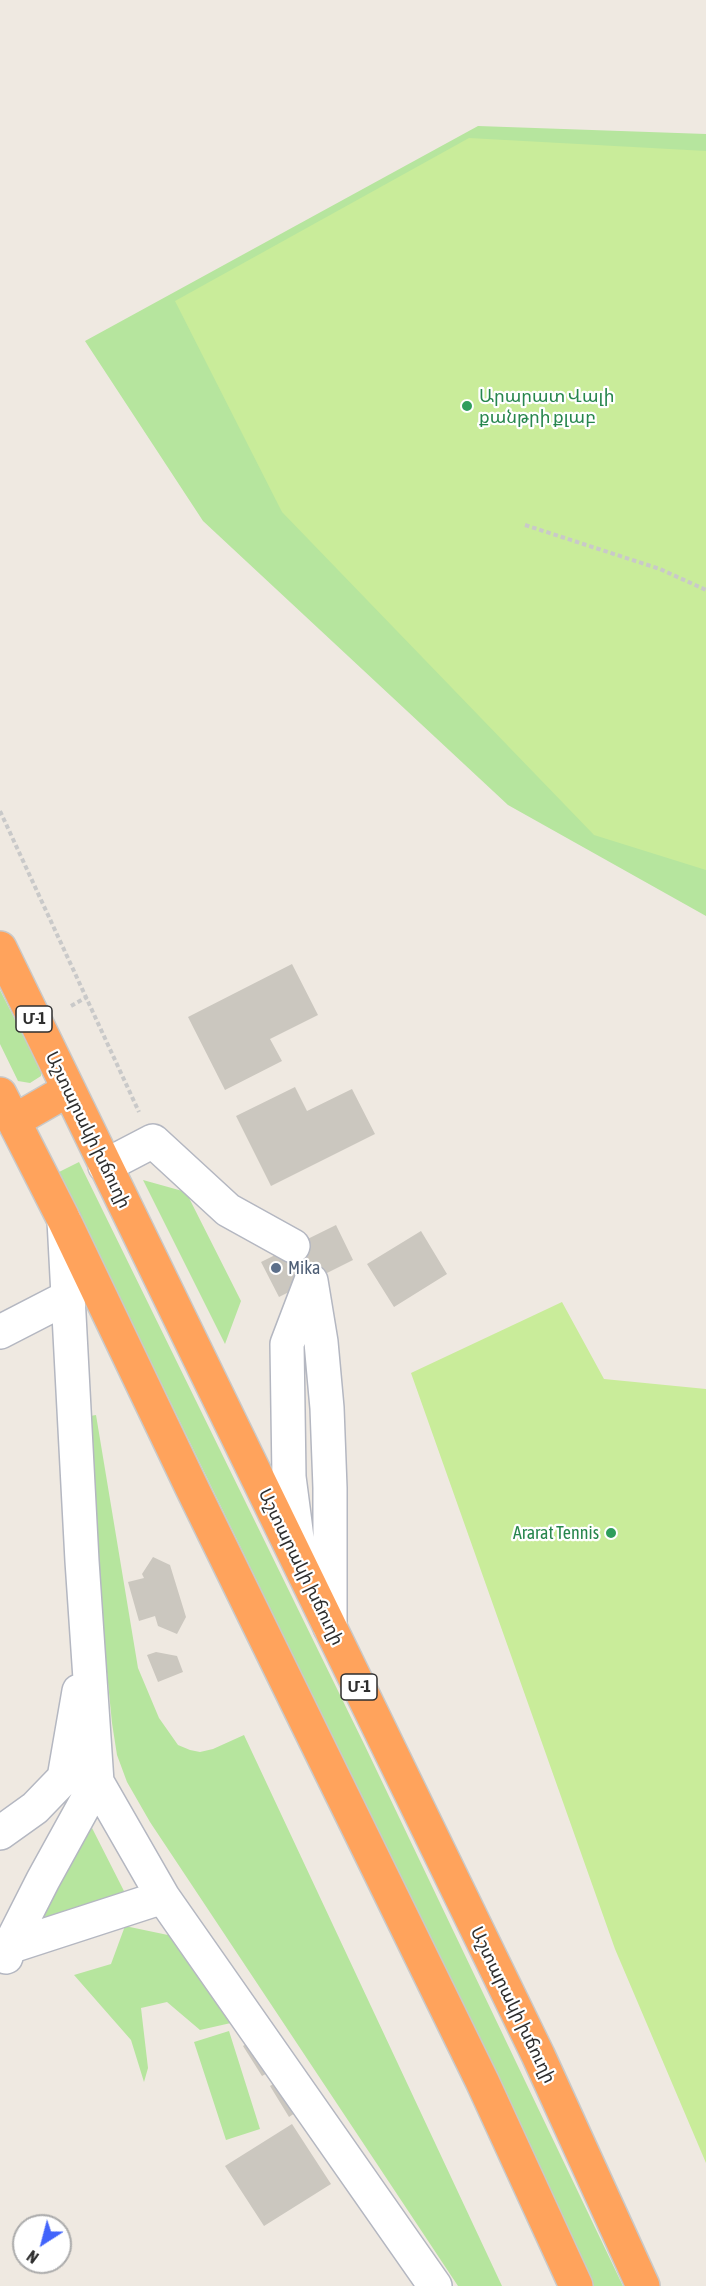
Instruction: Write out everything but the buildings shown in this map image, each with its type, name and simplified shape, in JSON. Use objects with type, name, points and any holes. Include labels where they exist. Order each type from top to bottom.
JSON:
[{"type":"highway","name":"Աշտարակի խճուղի","points":[[0,948],[538,2055],[644,2286]]},
{"type":"highway","points":[[68,1090],[7,1108],[64,1220],[191,1486],[477,2070],[576,2286]]},
{"type":"street","points":[[105,1166],[153,1141],[228,1210],[293,1246]]},
{"type":"street","points":[[64,1220],[82,1561],[98,1782],[163,1897],[435,2286]]},
{"type":"street","points":[[301,1568],[289,1477],[287,1344],[311,1281],[321,1342],[327,1408],[330,1488],[330,1627]]},
{"type":"street","points":[[0,1332],[68,1297]]},
{"type":"street","points":[[0,1833],[35,1808],[64,1778],[88,1636]]},
{"type":"street","points":[[3,1958],[43,1880],[98,1782]]},
{"type":"street","points":[[3,1958],[163,1897]]},
{"type":"path","points":[[525,525],[660,569],[706,590]]},
{"type":"path","points":[[0,811],[153,1141]]},
{"type":"path","points":[[71,1006],[87,997]]},
{"type":"green space","name":"Արարատ Վալի քանթրի քլաբ","points":[[478,126],[706,134],[706,916],[508,805],[203,521],[85,341]]},
{"type":"green space","name":"Արարատ Վալի քանթրի քլաբ","points":[[469,138],[706,151],[706,870],[594,835],[282,512],[175,301]]},
{"type":"green space","points":[[0,990],[41,1071],[41,1076],[30,1083],[18,1081],[0,1044]]},
{"type":"green space","points":[[79,1162],[365,1746],[623,2286],[594,2286],[495,2073],[59,1172]]},
{"type":"green space","points":[[143,1180],[186,1192],[241,1301],[225,1344]]},
{"type":"green space","points":[[562,1302],[604,1379],[706,1389],[706,2163],[615,1949],[411,1373]]},
{"type":"green space","points":[[96,1415],[138,1668],[159,1718],[178,1745],[200,1752],[213,1749],[244,1735],[502,2286],[458,2286],[150,1822],[127,1782],[117,1755],[112,1723],[83,1430],[90,1416]]},
{"type":"green space","points":[[91,1826],[125,1893],[41,1921]]},
{"type":"green space","points":[[125,1926],[187,1939],[244,2020],[200,2030],[167,2002],[141,2008],[148,2068],[144,2082],[131,2040],[74,1975],[111,1964]]},
{"type":"green space","points":[[229,2031],[260,2129],[226,2140],[194,2042]]},
{"type":"place","name":"Արարատ Վալի քանթրի քլաբ","points":[[467,406]]},
{"type":"place","name":"Mika","points":[[276,1268]]},
{"type":"place","name":"Ararat Tennis","points":[[611,1533]]}]
